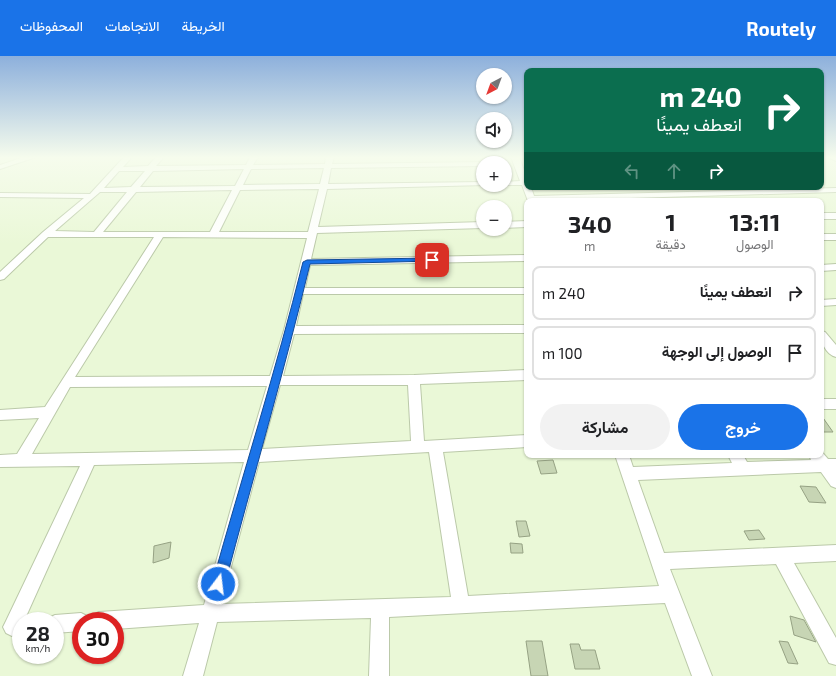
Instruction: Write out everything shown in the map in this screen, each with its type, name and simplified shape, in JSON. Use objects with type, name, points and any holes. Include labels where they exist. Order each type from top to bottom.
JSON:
[{"type":"street","points":[[0,277],[46,234],[101,186]]},
{"type":"street","points":[[96,235],[136,186]]},
{"type":"street","points":[[0,195],[95,193],[133,190],[324,186],[290,330],[253,456],[193,676]]},
{"type":"street","points":[[213,234],[237,188]]},
{"type":"street","points":[[693,190],[702,198]]},
{"type":"street","points":[[606,198],[836,190]]},
{"type":"street","points":[[824,216],[836,216]]},
{"type":"street","points":[[512,225],[524,224]]},
{"type":"street","points":[[46,234],[160,235],[313,232],[476,225]]},
{"type":"street","points":[[21,461],[66,382],[160,235]]},
{"type":"street","points":[[824,237],[836,237]]},
{"type":"street","points":[[307,262],[524,258]]},
{"type":"street","points":[[824,268],[836,267]]},
{"type":"street","points":[[299,291],[524,291]]},
{"type":"street","points":[[824,302],[836,302]]},
{"type":"street","points":[[290,330],[524,329]]},
{"type":"street","points":[[824,339],[831,349]]},
{"type":"street","points":[[66,382],[275,382],[414,380],[524,375]]},
{"type":"street","points":[[414,380],[418,447]]},
{"type":"street","points":[[824,404],[836,404]]},
{"type":"street","points":[[0,415],[49,412]]},
{"type":"street","points":[[0,461],[253,456],[524,441]]},
{"type":"street","points":[[435,446],[461,606]]},
{"type":"street","points":[[623,458],[660,561],[670,594],[702,676]]},
{"type":"street","points":[[737,458],[744,469]]},
{"type":"street","points":[[11,627],[90,460]]},
{"type":"street","points":[[628,474],[744,469],[825,462],[836,481]]},
{"type":"street","points":[[660,561],[836,553]]},
{"type":"street","points":[[780,556],[836,656]]},
{"type":"street","points":[[124,619],[210,613],[461,606],[670,594]]},
{"type":"street","points":[[379,676],[380,609]]},
{"type":"building","points":[[824,419],[833,432],[824,432]]},
{"type":"building","points":[[553,460],[557,473],[541,474],[537,461]]},
{"type":"building","points":[[800,486],[816,487],[826,503],[809,502]]},
{"type":"building","points":[[516,521],[526,521],[530,536],[519,537]]},
{"type":"building","points":[[759,530],[765,539],[749,540],[744,531]]},
{"type":"building","points":[[171,542],[169,558],[153,563],[154,546]]},
{"type":"building","points":[[510,543],[522,544],[523,553],[511,553]]},
{"type":"building","points":[[790,616],[804,620],[816,642],[794,635]]},
{"type":"building","points":[[526,641],[542,641],[548,676],[531,676]]},
{"type":"building","points":[[779,641],[788,642],[798,664],[788,663]]},
{"type":"building","points":[[570,644],[579,644],[581,650],[595,650],[600,669],[575,669]]},
{"type":"route","points":[[218,584],[253,456],[290,330],[307,262],[432,260]]}]
